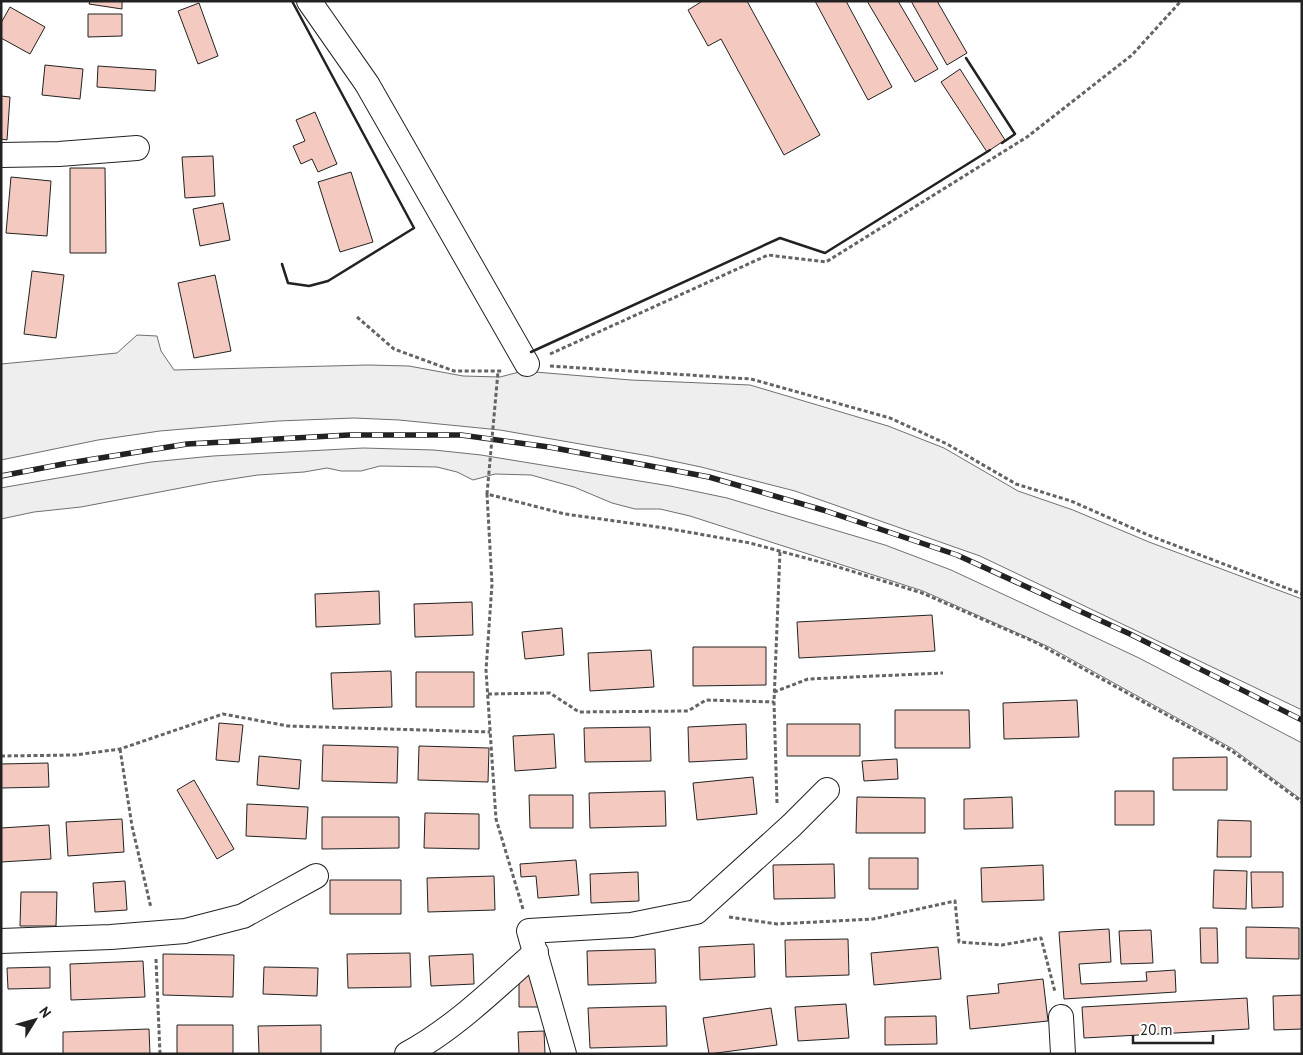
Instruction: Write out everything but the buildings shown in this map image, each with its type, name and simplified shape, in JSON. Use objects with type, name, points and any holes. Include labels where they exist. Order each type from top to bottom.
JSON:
[{"type":"street","points":[[309,1],[367,84],[527,364]]},
{"type":"street","points":[[1,155],[59,154],[137,148]]},
{"type":"street","points":[[407,1054],[465,1014],[532,941],[696,912],[778,838],[827,790]]},
{"type":"street","points":[[1,942],[111,937],[185,931],[243,916],[316,876]]},
{"type":"street","points":[[532,941],[564,1054]]},
{"type":"street","points":[[1061,1017],[1063,1054]]},
{"type":"path","points":[[357,318],[394,349],[454,371],[498,372],[527,364],[768,255],[826,262],[1027,137],[1132,55],[1181,1]]},
{"type":"path","points":[[527,364],[751,379],[890,418],[947,444],[1016,484],[1072,501],[1148,535],[1302,594]]},
{"type":"path","points":[[498,372],[487,494],[492,584],[486,670],[496,819],[532,941]]},
{"type":"path","points":[[487,494],[565,514],[665,528],[750,543],[835,566],[922,593],[1036,642],[1232,751],[1302,802]]},
{"type":"path","points":[[778,838],[774,692],[780,551]]},
{"type":"path","points":[[774,692],[808,679],[943,673]]},
{"type":"path","points":[[488,694],[550,694],[579,712],[688,711],[706,700],[774,702]]},
{"type":"path","points":[[1,756],[75,754],[120,749],[223,714],[288,726],[490,732]]},
{"type":"path","points":[[120,749],[132,826],[151,906],[155,934],[160,1054]]},
{"type":"path","points":[[696,912],[777,924],[873,919],[955,901],[959,942],[1002,945],[1041,938],[1061,1017]]},
{"type":"shaded area","points":[[137,335],[157,336],[161,351],[174,370],[368,365],[409,366],[463,376],[500,377],[523,371],[631,380],[750,385],[888,426],[944,448],[1018,491],[1073,510],[1149,542],[1302,599],[1302,710],[980,556],[795,491],[649,456],[500,430],[399,420],[354,418],[278,421],[160,431],[98,440],[1,460],[1,364],[117,353]]},
{"type":"shaded area","points":[[363,448],[434,450],[481,455],[670,486],[727,498],[885,545],[951,570],[1139,658],[1302,743],[1302,800],[1233,749],[1049,647],[923,591],[690,516],[660,509],[635,509],[612,503],[574,487],[531,475],[495,474],[473,480],[457,472],[437,467],[380,466],[361,471],[341,471],[327,468],[212,482],[81,507],[34,512],[1,519],[1,488],[6,487],[151,462],[213,456]]},
{"type":"railway","points":[[1,476],[187,444],[349,435],[461,435],[549,447],[709,477],[823,510],[957,555],[1130,634],[1302,720]]},
{"type":"wall","points":[[282,264],[288,283],[309,286],[328,281],[414,228],[292,1]]},
{"type":"wall","points":[[966,58],[1015,134],[1002,143]]},
{"type":"wall","points":[[531,352],[780,238],[825,253],[990,150]]}]
